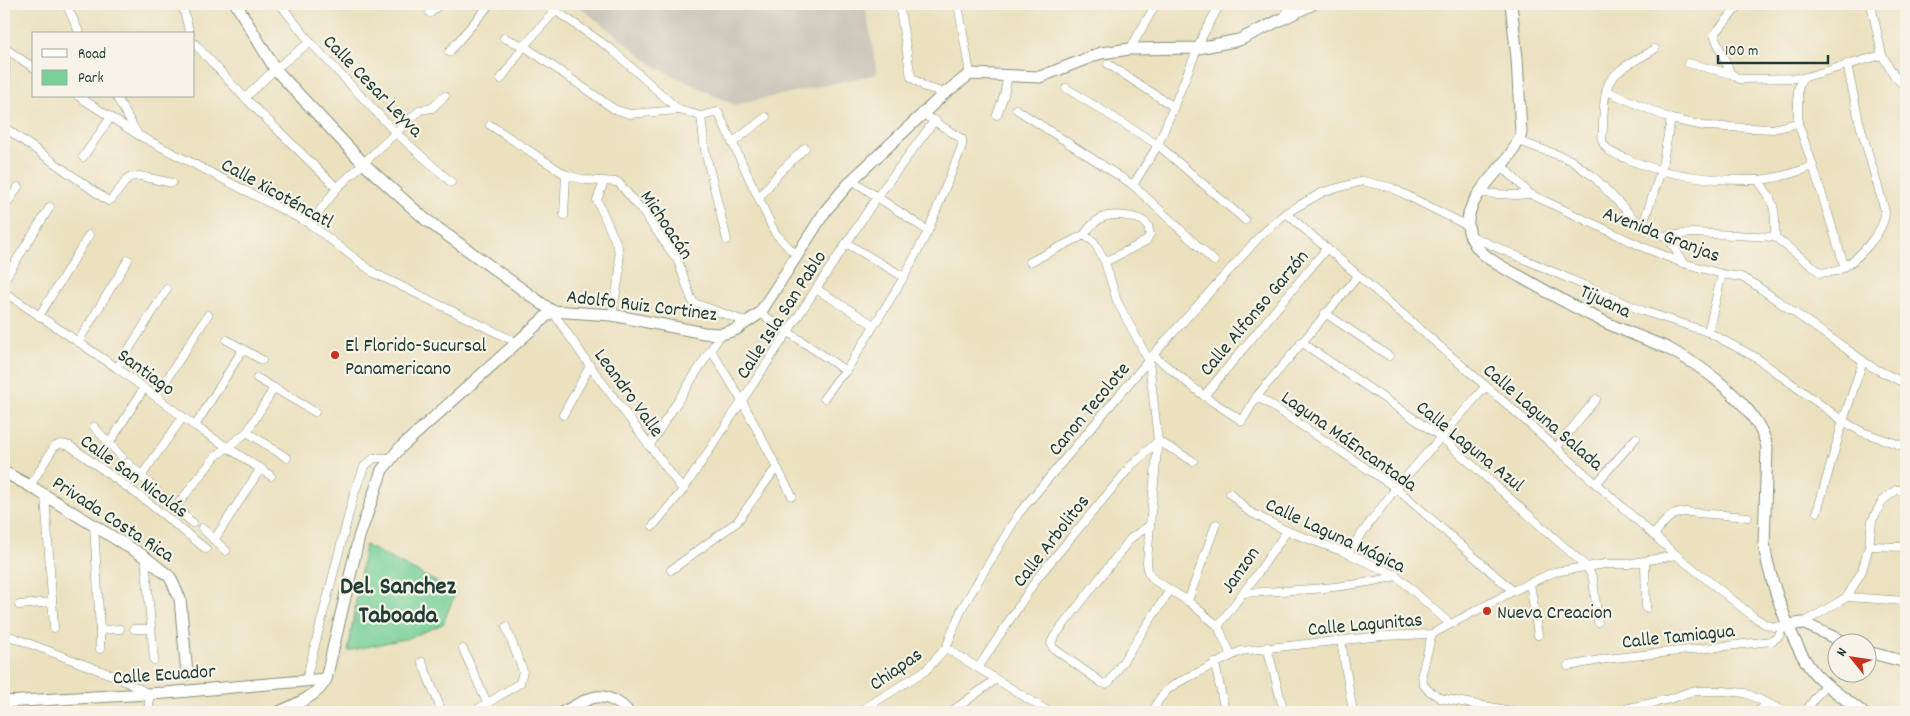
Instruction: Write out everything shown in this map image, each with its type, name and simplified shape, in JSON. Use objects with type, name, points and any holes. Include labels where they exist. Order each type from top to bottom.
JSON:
[{"type":"street","points":[[66,4],[79,32]]},
{"type":"street","points":[[182,4],[189,32]]},
{"type":"street","name":"Adolfo Ruiz Cortinez","points":[[236,4],[274,69],[364,164],[425,219],[552,311],[612,315],[704,333],[721,334],[735,330],[760,313],[826,210],[852,180],[945,93],[970,74]]},
{"type":"street","name":"Calle Cesar Leyva","points":[[280,4],[310,42],[396,133],[451,182]]},
{"type":"street","points":[[430,13],[440,4]]},
{"type":"street","points":[[449,52],[490,4]]},
{"type":"street","points":[[546,4],[612,49],[680,110]]},
{"type":"street","points":[[899,4],[911,76],[925,87],[945,93]]},
{"type":"street","points":[[958,4],[970,74],[1040,77],[1101,53],[1130,50],[1198,48],[1240,40],[1313,4]]},
{"type":"street","points":[[1130,50],[1156,4]]},
{"type":"street","points":[[1133,185],[1158,146],[1203,35],[1220,4]]},
{"type":"street","points":[[1285,17],[1288,4]]},
{"type":"street","points":[[1470,231],[1471,209],[1479,193],[1520,141],[1521,119],[1517,58],[1511,4]]},
{"type":"street","points":[[1731,74],[1714,35],[1740,4]]},
{"type":"street","points":[[1871,4],[1882,55],[1896,77],[1906,87]]},
{"type":"street","points":[[501,79],[524,46],[554,11]]},
{"type":"street","points":[[504,38],[524,46],[614,109],[630,114],[680,110],[702,116],[718,112],[775,233],[796,255]]},
{"type":"street","points":[[245,98],[274,69],[310,42]]},
{"type":"street","points":[[195,44],[245,98],[337,188]]},
{"type":"street","points":[[5,48],[32,67]]},
{"type":"street","points":[[4,90],[5,48]]},
{"type":"street","points":[[1655,49],[1616,74],[1609,82],[1602,140],[1604,146],[1610,151],[1642,166],[1661,171],[1711,178],[1758,180],[1789,175],[1813,166]]},
{"type":"street","points":[[1688,63],[1731,74],[1740,79],[1802,78],[1882,55]]},
{"type":"street","points":[[1108,64],[1174,107]]},
{"type":"street","points":[[1520,141],[1569,160],[1588,173],[1642,227],[1660,235],[1692,233],[1775,237],[1821,272],[1836,271],[1867,246],[1886,218],[1859,121],[1847,64]]},
{"type":"street","points":[[997,116],[1008,76]]},
{"type":"street","points":[[1802,78],[1798,89],[1798,124],[1844,265]]},
{"type":"street","points":[[1066,88],[1158,146],[1245,220]]},
{"type":"street","points":[[1607,91],[1671,120],[1704,126],[1773,128],[1798,124]]},
{"type":"street","points":[[310,224],[337,188],[420,110],[432,108],[444,96]]},
{"type":"street","name":"Calle Xicoténcatl","points":[[81,98],[138,135],[310,224],[374,273],[516,342]]},
{"type":"street","points":[[117,98],[138,135]]},
{"type":"street","points":[[1016,109],[1133,185],[1214,261]]},
{"type":"street","points":[[824,398],[846,371],[904,277],[928,231],[962,146],[962,139],[936,120],[923,114]]},
{"type":"street","points":[[702,116],[705,151],[727,240]]},
{"type":"street","points":[[83,157],[111,117]]},
{"type":"street","points":[[732,143],[766,117]]},
{"type":"street","name":"Calle Isla San Pablo","points":[[654,526],[683,490],[877,197],[936,120]]},
{"type":"street","points":[[1642,227],[1661,171],[1671,120]]},
{"type":"street","points":[[490,125],[566,175],[564,215]]},
{"type":"street","points":[[4,127],[108,201],[111,200],[129,177],[140,176],[172,183]]},
{"type":"street","points":[[759,198],[779,173],[806,148]]},
{"type":"street","name":"Avenida Granjas","points":[[1502,166],[1530,194],[1645,248],[1683,263],[1722,274],[1741,277],[1751,282],[1863,361],[1906,384]]},
{"type":"street","name":"Michoacán","points":[[566,175],[604,182],[618,182],[640,208],[678,261],[694,303],[747,322]]},
{"type":"street","points":[[852,180],[928,231]]},
{"type":"street","points":[[1758,180],[1769,194],[1774,205],[1775,237]]},
{"type":"street","name":"Canon Tecolote","points":[[946,648],[962,608],[1019,513],[1151,358],[1261,234],[1286,213],[1323,192],[1363,181],[1392,188],[1470,231],[1643,311],[1708,332],[1756,357],[1843,421],[1862,432],[1906,448]]},
{"type":"street","points":[[604,182],[597,200],[618,247],[620,270],[612,315]]},
{"type":"street","points":[[4,208],[18,187]]},
{"type":"street","name":"Avenida Granjas","points":[[1479,193],[1530,194]]},
{"type":"street","points":[[4,280],[50,207]]},
{"type":"street","name":"Calle Laguna Salada","points":[[1286,213],[1486,386],[1676,555],[1754,617],[1774,627],[1786,625]]},
{"type":"street","points":[[1030,262],[1084,235],[1095,222],[1104,216],[1115,215],[1135,218],[1148,226],[1150,234],[1146,241],[1105,262]]},
{"type":"street","name":"Tijuana","points":[[1470,231],[1476,245],[1485,255],[1504,268],[1589,314],[1662,346],[1688,360],[1730,392],[1752,414],[1765,436],[1768,454],[1764,544],[1766,560],[1786,625],[1809,666],[1826,683],[1862,712]]},
{"type":"street","points":[[39,316],[88,234]]},
{"type":"street","points":[[1084,235],[1094,242],[1105,262],[1117,301],[1151,358],[1241,421],[1243,421],[1248,408],[1257,396],[1358,276]]},
{"type":"street","points":[[1668,236],[1683,263]]},
{"type":"street","points":[[846,243],[904,277]]},
{"type":"street","name":"Calle Alfonso Garzón","points":[[1204,396],[1326,248]]},
{"type":"street","points":[[78,342],[128,260]]},
{"type":"street","points":[[1708,332],[1722,274]]},
{"type":"street","points":[[117,368],[167,289]]},
{"type":"street","points":[[816,289],[874,326]]},
{"type":"street","name":"Santiago","points":[[4,292],[117,368],[195,426],[271,476]]},
{"type":"street","points":[[284,711],[320,689],[326,679],[359,537],[382,470],[400,448],[552,311]]},
{"type":"street","name":"Leandro Valle","points":[[552,311],[590,366],[683,490]]},
{"type":"street","points":[[760,313],[846,371]]},
{"type":"street","points":[[1325,313],[1389,356]]},
{"type":"street","points":[[156,396],[208,314]]},
{"type":"street","points":[[649,446],[721,334]]},
{"type":"street","points":[[227,340],[262,360]]},
{"type":"street","name":"Calle Laguna Azul","points":[[1301,342],[1441,437],[1588,567]]},
{"type":"street","points":[[195,426],[243,350]]},
{"type":"street","points":[[711,350],[742,401],[792,496]]},
{"type":"street","points":[[1151,358],[1158,441],[1147,562],[1148,572],[1154,580],[1188,601],[1218,626],[1231,655]]},
{"type":"street","points":[[1817,512],[1843,421],[1863,361]]},
{"type":"street","points":[[563,415],[590,366]]},
{"type":"street","points":[[257,378],[315,412]]},
{"type":"street","points":[[1347,553],[1396,488],[1486,386]]},
{"type":"street","points":[[109,444],[144,388]]},
{"type":"street","points":[[175,508],[215,457],[247,432],[274,388]]},
{"type":"street","name":"Laguna MáEncantada","points":[[1257,396],[1396,488],[1513,591]]},
{"type":"street","points":[[1556,448],[1596,398]]},
{"type":"street","points":[[141,476],[183,417]]},
{"type":"street","points":[[94,427],[141,476],[194,523]]},
{"type":"street","points":[[247,432],[287,458]]},
{"type":"street","points":[[1596,484],[1636,438]]},
{"type":"street","points":[[1158,441],[1194,460]]},
{"type":"street","name":"Calle Arbolitos","points":[[978,668],[1038,578],[1131,466],[1158,441]]},
{"type":"street","name":"Calle San Nicolás","points":[[30,486],[54,448],[60,444],[70,446],[145,500],[206,549]]},
{"type":"street","points":[[306,680],[352,502],[364,468],[374,458],[392,458]]},
{"type":"street","points":[[214,540],[261,468]]},
{"type":"street","points":[[671,570],[737,522],[776,468]]},
{"type":"street","name":"Privada Costa Rica","points":[[4,472],[94,525],[145,557],[170,576],[180,599],[187,674]]},
{"type":"street","points":[[1786,625],[1803,623],[1847,597],[1862,572],[1869,546],[1872,521],[1882,501],[1896,490],[1906,490]]},
{"type":"street","name":"Calle Laguna Mágica","points":[[1230,493],[1248,511],[1287,530],[1347,553],[1396,576],[1450,624]]},
{"type":"street","points":[[45,496],[54,628]]},
{"type":"street","points":[[1654,535],[1667,516],[1676,513],[1686,512],[1748,517]]},
{"type":"street","points":[[1188,601],[1216,524]]},
{"type":"street","points":[[94,525],[100,649]]},
{"type":"street","points":[[1150,525],[1131,538],[1051,643],[1053,648],[1106,684],[1110,681],[1170,590]]},
{"type":"street","points":[[202,528],[226,550]]},
{"type":"street","name":"Janzon","points":[[1218,626],[1243,594],[1287,530]]},
{"type":"street","points":[[1869,546],[1906,547]]},
{"type":"street","name":"Calle Lagunitas","points":[[1153,712],[1158,701],[1167,690],[1215,663],[1241,651],[1341,642],[1382,636],[1432,634],[1530,582],[1554,572],[1645,561],[1676,555]]},
{"type":"street","points":[[145,557],[154,660]]},
{"type":"street","points":[[1645,561],[1646,608]]},
{"type":"street","points":[[1588,567],[1593,579],[1598,622]]},
{"type":"street","points":[[1243,594],[1346,586],[1374,582],[1396,576]]},
{"type":"street","points":[[1530,582],[1538,635]]},
{"type":"street","points":[[1847,597],[1906,601]]},
{"type":"street","points":[[19,605],[52,602]]},
{"type":"street","points":[[1803,623],[1828,635]]},
{"type":"street","name":"Calle Tamiagua","points":[[1568,666],[1606,659],[1772,641],[1779,636],[1786,625]]},
{"type":"street","points":[[472,712],[520,683],[523,678],[523,671],[506,628]]},
{"type":"street","points":[[100,630],[120,629]]},
{"type":"street","points":[[134,629],[152,629]]},
{"type":"street","points":[[4,634],[117,677],[149,694],[149,712]]},
{"type":"street","points":[[1432,634],[1422,673],[1423,684],[1428,690],[1440,698],[1517,712]]},
{"type":"street","points":[[1341,642],[1353,712]]},
{"type":"street","points":[[946,648],[1049,712]]},
{"type":"street","name":"Chiapas","points":[[859,712],[926,670],[946,648]]},
{"type":"street","points":[[1267,648],[1284,712]]},
{"type":"street","points":[[463,649],[486,703]]},
{"type":"street","points":[[1878,655],[1906,662]]},
{"type":"street","points":[[422,662],[442,712]]},
{"type":"street","points":[[1215,663],[1225,712]]},
{"type":"street","name":"Calle Ecuador","points":[[4,702],[149,694],[326,679]]},
{"type":"street","points":[[951,712],[995,680]]},
{"type":"street","points":[[1805,712],[1826,683]]},
{"type":"street","points":[[1611,712],[1670,699],[1692,691],[1738,692],[1786,712]]},
{"type":"street","points":[[563,712],[597,697],[611,699],[624,707],[628,712]]},
{"type":"street","points":[[1757,712],[1767,704]]},
{"type":"shaded area","points":[[576,4],[865,4],[877,74],[734,105],[656,67]]},
{"type":"green space","points":[[365,545],[456,592],[443,624],[409,638],[348,651]]},
{"type":"place","name":"El Florido-Sucursal Panamericano","points":[[335,355]]},
{"type":"place","name":"Nueva Creacion","points":[[1487,611]]},
{"type":"district","name":"Del. Sanchez Taboada","points":[[398,598]]}]
